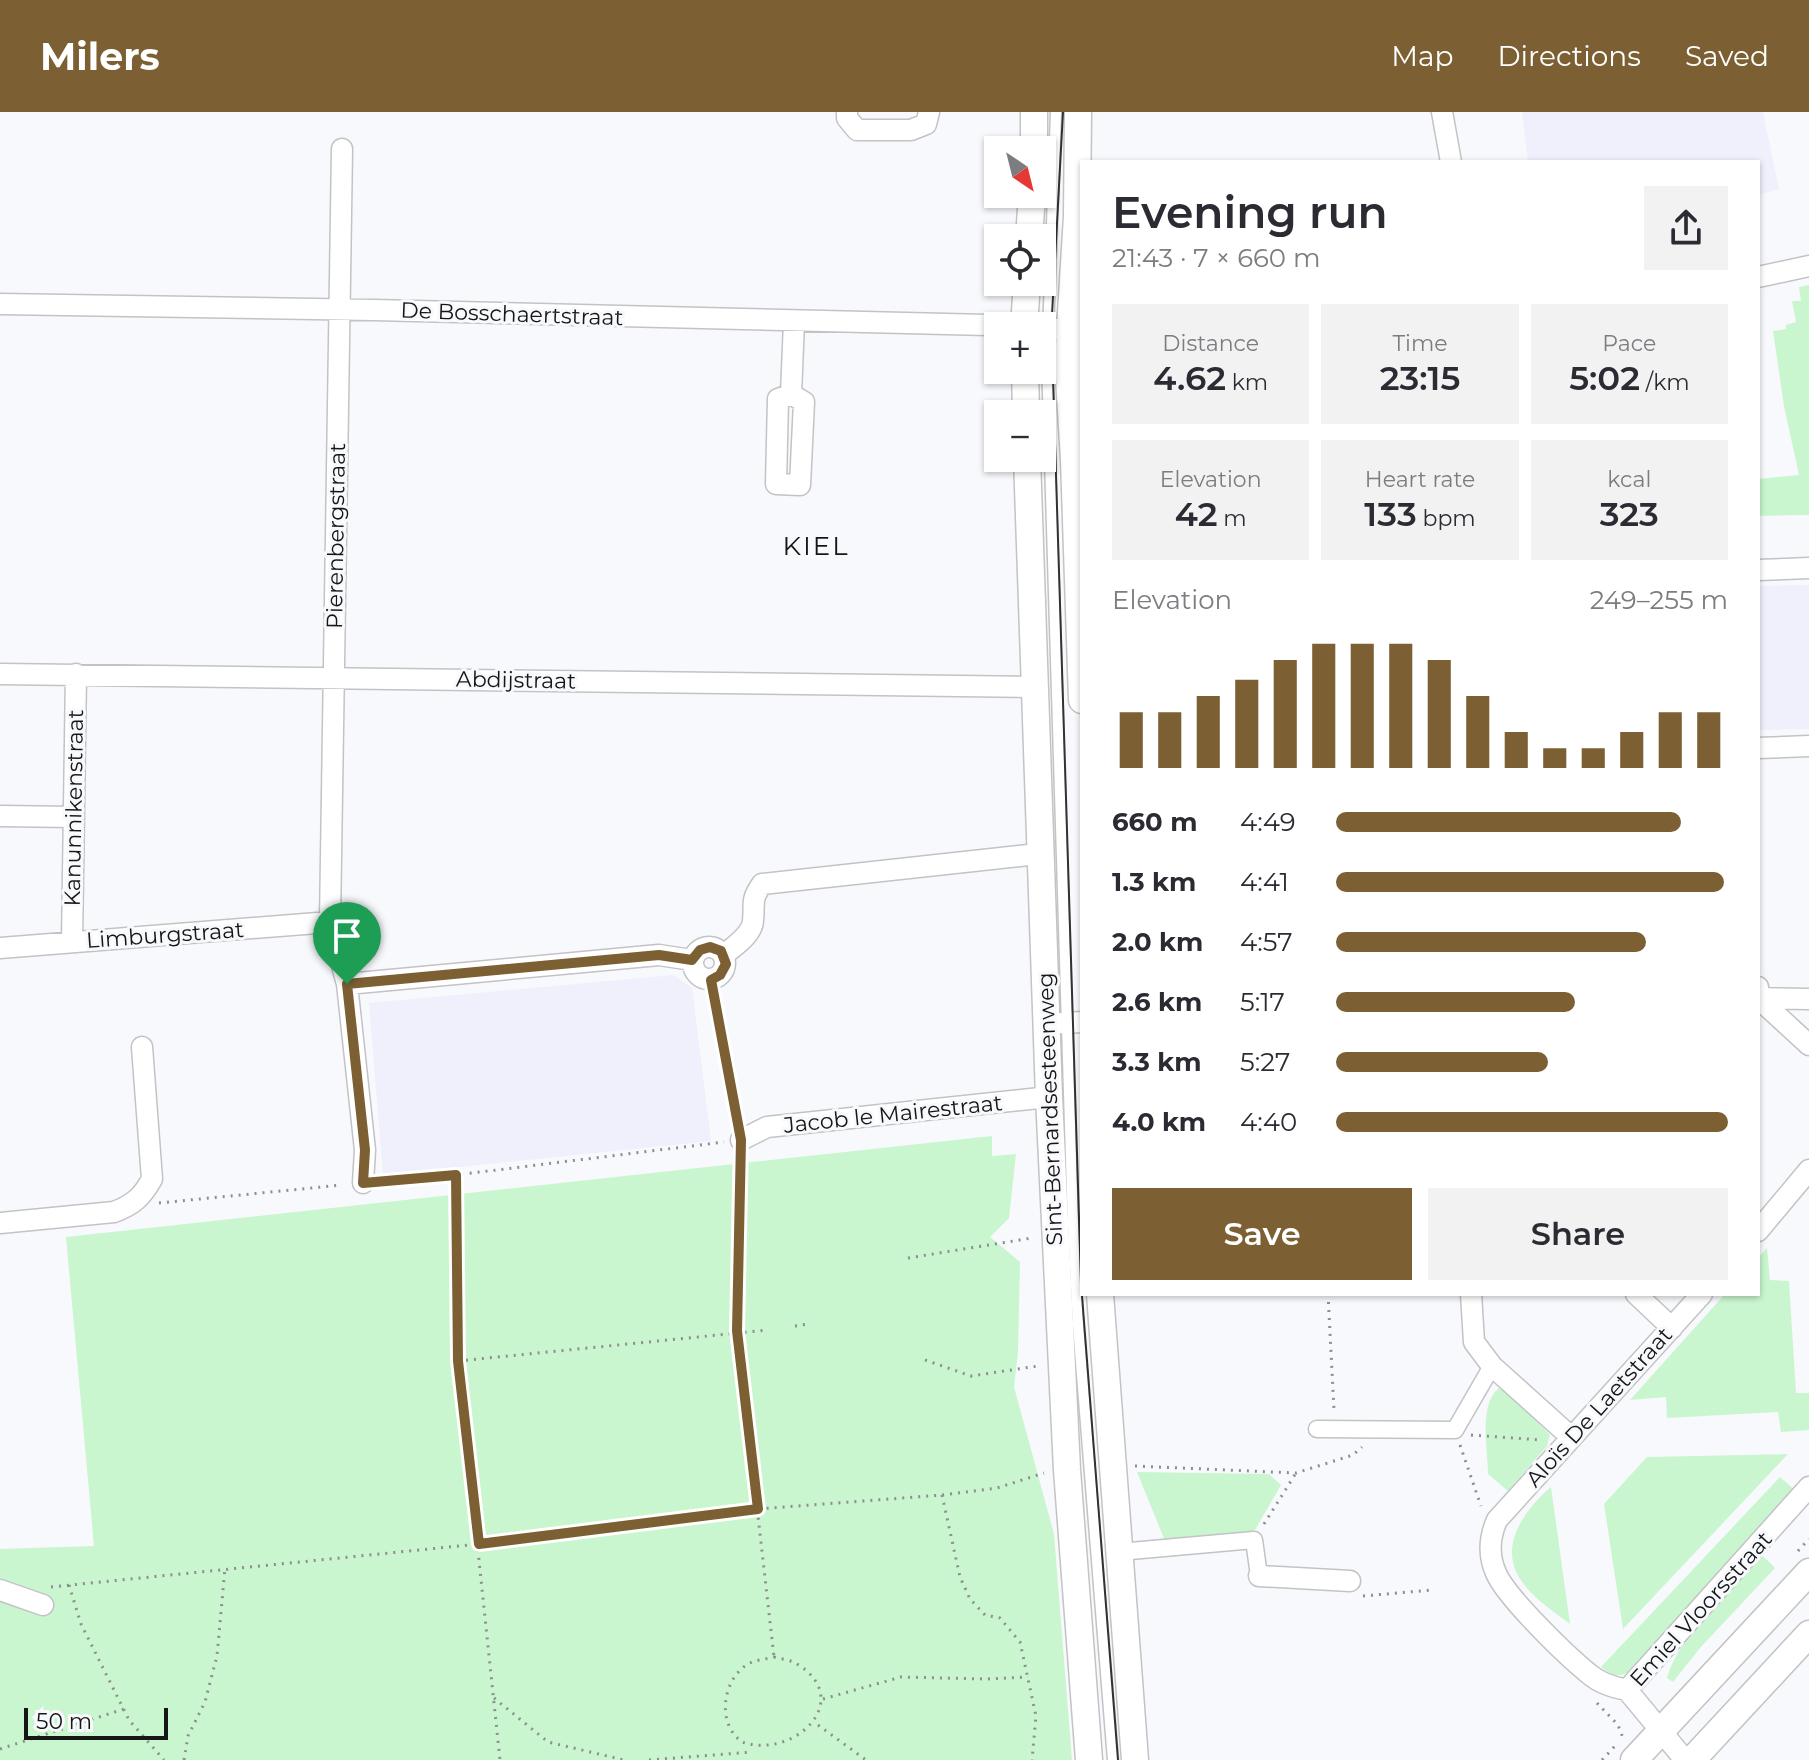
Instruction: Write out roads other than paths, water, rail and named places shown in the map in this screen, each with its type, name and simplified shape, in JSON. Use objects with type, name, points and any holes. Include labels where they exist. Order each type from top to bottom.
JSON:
[{"type":"street","points":[[847,112],[847,118],[857,130],[911,130],[926,124],[929,112]]},
{"type":"street","points":[[1034,112],[1034,136]]},
{"type":"street","points":[[1046,312],[1077,204],[1078,112]]},
{"type":"street","points":[[1442,112],[1451,160]]},
{"type":"street","name":"Pierenbergstraat","points":[[342,149],[330,922],[347,984],[365,1150],[363,1183]]},
{"type":"street","points":[[1760,277],[1809,266]]},
{"type":"street","name":"De Bosschaertstraat","points":[[0,304],[374,310],[984,327]]},
{"type":"street","points":[[791,394],[794,322]]},
{"type":"street","points":[[1056,365],[1076,414],[1074,460],[1080,640]]},
{"type":"street","name":"Sint-Bernardsesteenweg","points":[[1027,472],[1038,854],[1065,1023],[1049,1097],[1067,1470],[1089,1760]]},
{"type":"street","points":[[1760,570],[1809,568]]},
{"type":"street","name":"Abdijstraat","points":[[0,674],[1033,687]]},
{"type":"street","name":"Kanunnikenstraat","points":[[72,942],[76,674]]},
{"type":"street","points":[[1760,748],[1809,746]]},
{"type":"street","points":[[0,816],[74,817]]},
{"type":"street","points":[[724,955],[748,934],[754,922],[753,897],[762,884],[1038,854]]},
{"type":"street","name":"Limburgstraat","points":[[0,948],[330,922]]},
{"type":"street","points":[[710,947],[724,955],[725,969],[711,980],[698,975],[692,960],[700,950],[710,947]]},
{"type":"street","points":[[347,984],[659,955],[692,960]]},
{"type":"street","points":[[1760,998],[1809,999]]},
{"type":"street","points":[[1760,1000],[1809,1045]]},
{"type":"street","points":[[0,1223],[114,1212],[131,1205],[144,1193],[152,1179],[142,1047]]},
{"type":"street","name":"Jacob le Mairestraat","points":[[741,1140],[767,1127],[1049,1097]]},
{"type":"street","points":[[1762,1219],[1809,1170]]},
{"type":"street","points":[[1100,1296],[1135,1760]]},
{"type":"street","points":[[1471,1296],[1474,1342],[1492,1366],[1571,1437]]},
{"type":"street","points":[[1638,1296],[1672,1328]]},
{"type":"street","name":"Aloïs De Laetstraat","points":[[1627,1690],[1610,1687],[1588,1674],[1510,1595],[1496,1575],[1489,1553],[1492,1531],[1497,1520],[1700,1296]]},
{"type":"street","points":[[1317,1429],[1455,1430],[1492,1366]]},
{"type":"street","name":"Emiel Vloorsstraat","points":[[1685,1760],[1627,1690],[1809,1487]]},
{"type":"street","points":[[1119,1552],[1254,1540],[1259,1576],[1350,1581]]},
{"type":"street","points":[[1634,1760],[1809,1572]]},
{"type":"street","points":[[0,1590],[43,1605]]},
{"type":"street","points":[[1692,1760],[1809,1634]]},
{"type":"lane","points":[[1042,312],[1056,112]]},
{"type":"lane","points":[[1043,384],[1078,1325],[1113,1760]]},
{"type":"tram line","points":[[1063,112],[1052,315],[1080,1251]]},
{"type":"tram line","points":[[1082,1296],[1118,1760]]},
{"type":"district","name":"KIEL","points":[[816,546]]}]
